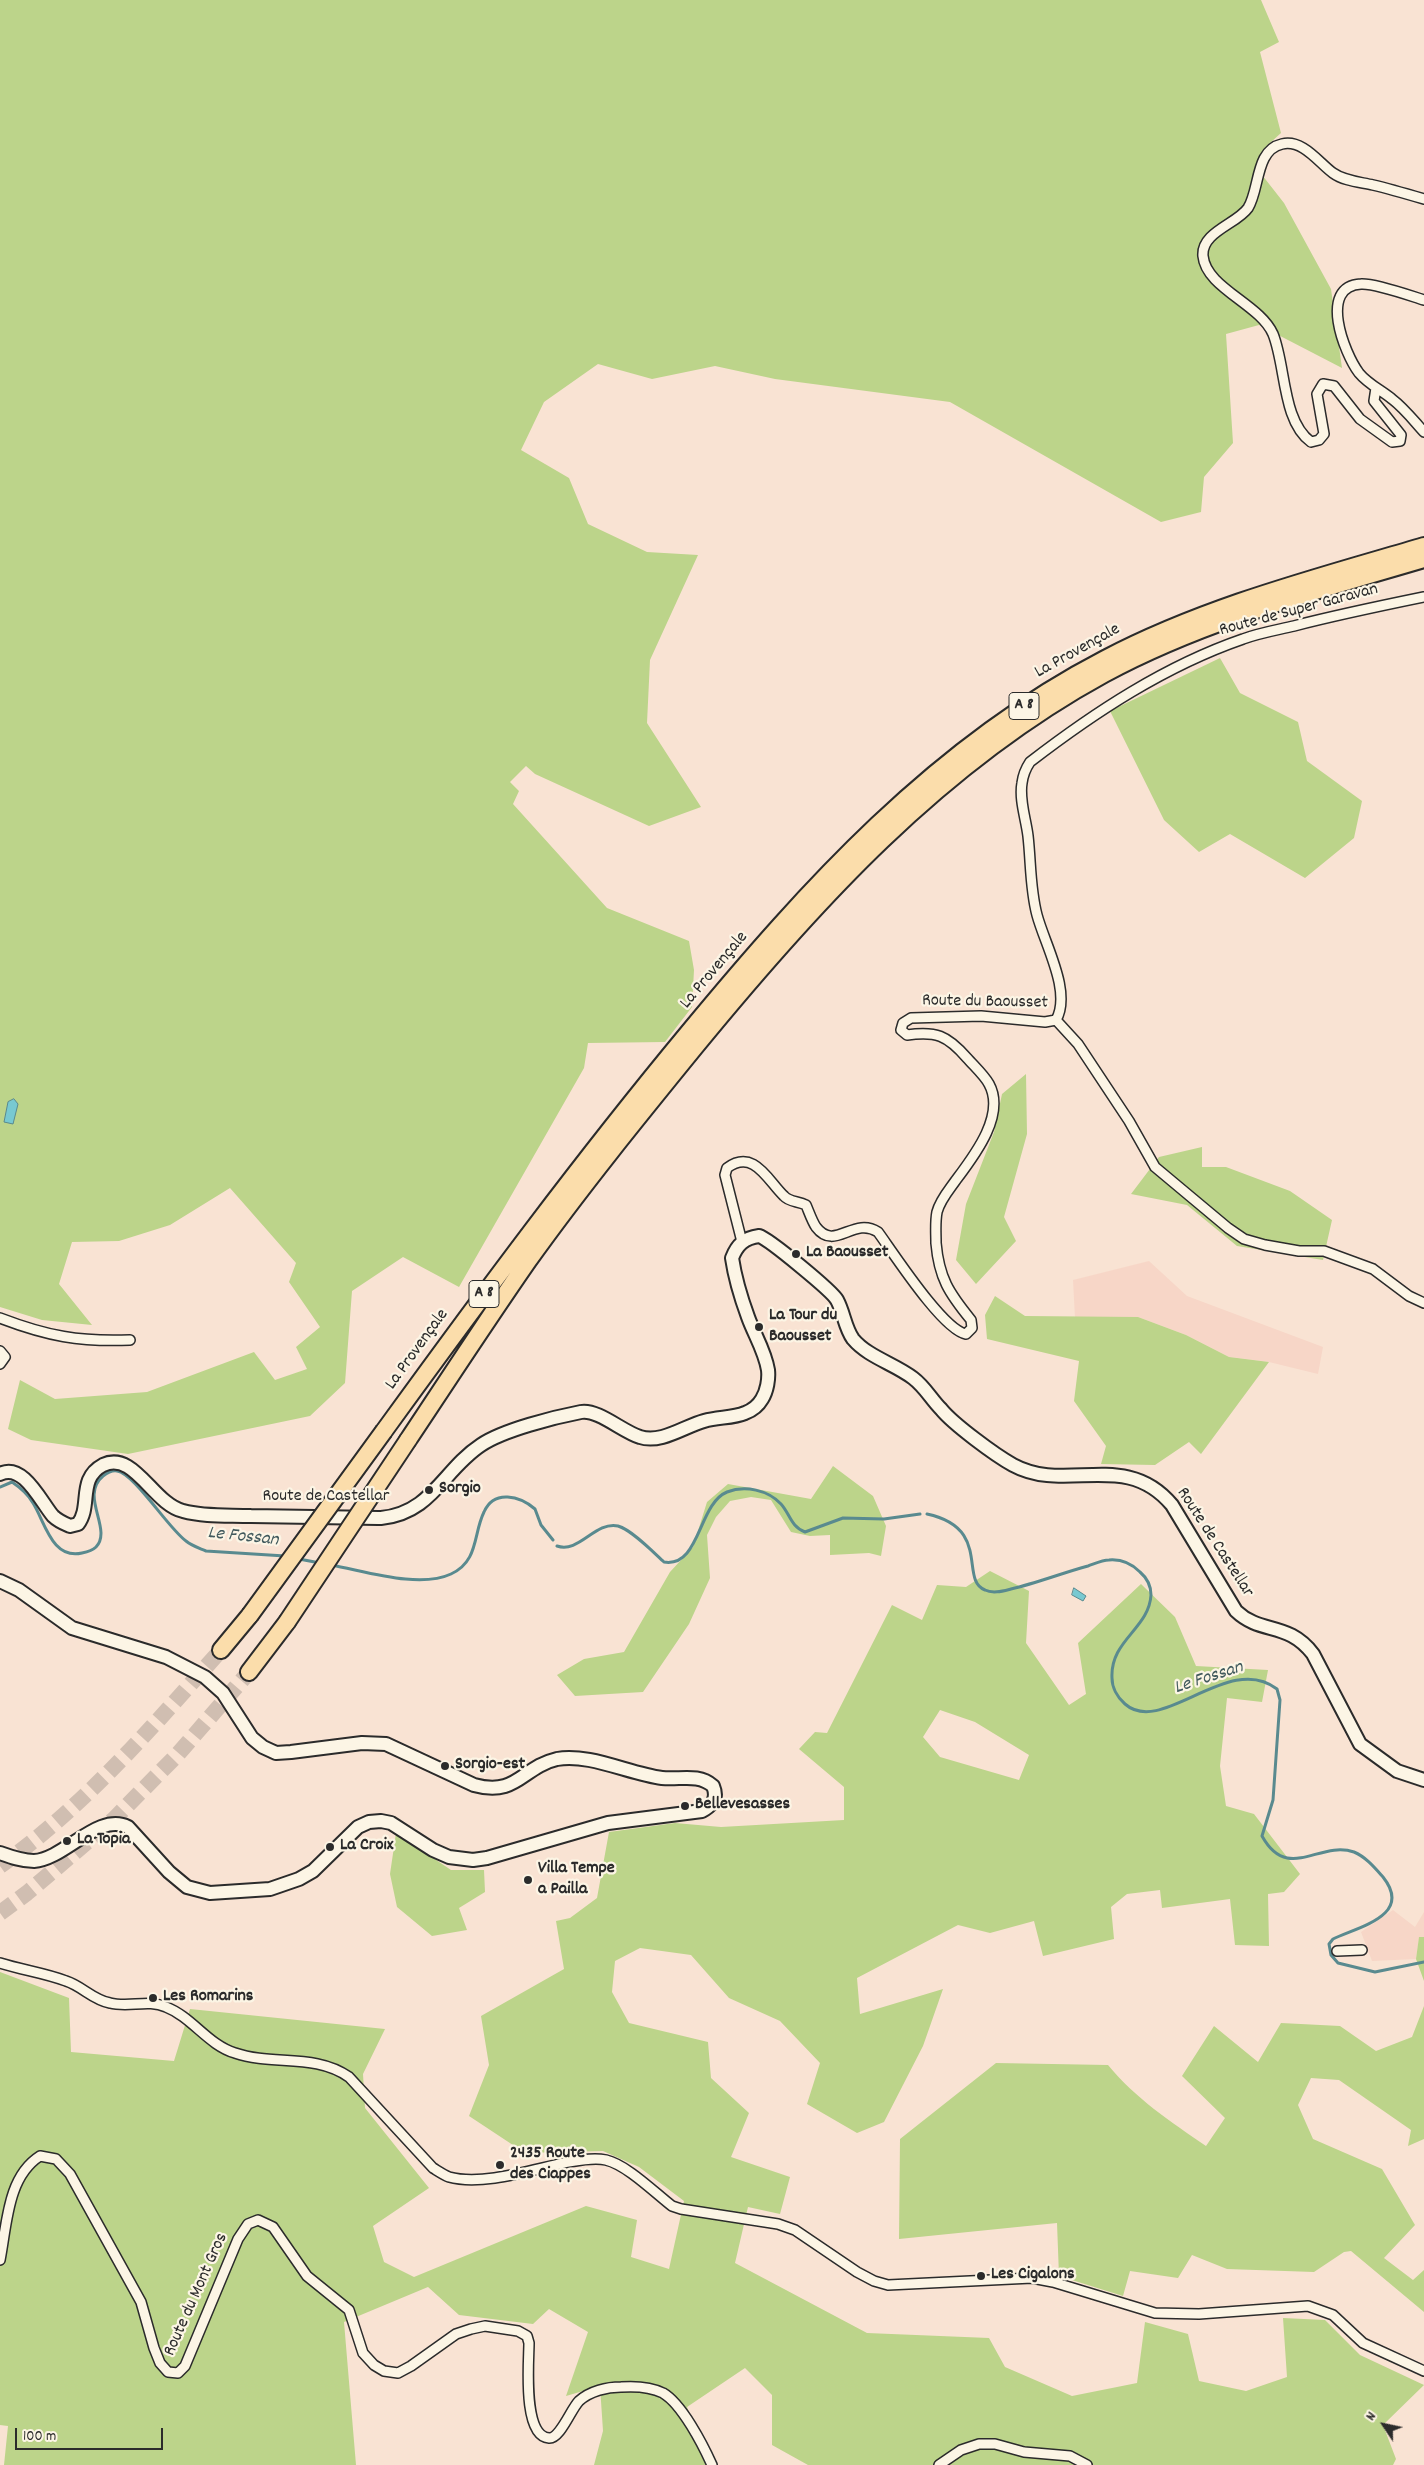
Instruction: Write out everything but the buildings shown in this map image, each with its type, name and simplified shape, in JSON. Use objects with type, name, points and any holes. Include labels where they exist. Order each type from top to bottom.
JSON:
[{"type":"highway","name":"La Provençale","points":[[221,1650],[250,1615],[384,1432],[593,1162],[813,889],[881,821],[950,759],[1033,700],[1104,659],[1181,624],[1240,601],[1424,546]]},
{"type":"highway","name":"La Provençale","points":[[718,1007],[875,845],[940,786],[987,748],[1031,718],[1107,672],[1186,636],[1290,599],[1424,559]]},
{"type":"highway","name":"La Provençale","points":[[249,1672],[287,1622],[593,1162]]},
{"type":"street","points":[[1376,388],[1374,401],[1396,427],[1401,435],[1400,441],[1392,442],[1360,419],[1337,390],[1329,384],[1323,384],[1317,394],[1324,434],[1319,440],[1311,442],[1303,437],[1291,414],[1272,333],[1253,308],[1226,291],[1209,270],[1203,256],[1207,244],[1215,233],[1243,214],[1249,205],[1262,164],[1270,150],[1282,144],[1292,144],[1305,149],[1334,174],[1347,180],[1424,198]]},
{"type":"street","points":[[1424,300],[1363,284],[1352,285],[1342,292],[1337,306],[1344,344],[1360,374],[1395,401],[1424,432]]},
{"type":"street","name":"Route de Super Garavan","points":[[1056,1020],[1063,1003],[1060,986],[1033,897],[1028,837],[1022,799],[1021,784],[1025,769],[1030,762],[1112,703],[1153,679],[1199,656],[1244,638],[1350,612],[1424,597]]},
{"type":"street","name":"Route du Baousset","points":[[742,1242],[725,1175],[727,1168],[733,1163],[742,1162],[754,1165],[762,1170],[784,1197],[806,1205],[816,1227],[824,1234],[834,1237],[859,1227],[869,1227],[878,1232],[936,1310],[958,1332],[966,1334],[972,1328],[971,1320],[943,1281],[937,1261],[937,1213],[941,1202],[976,1153],[990,1123],[994,1108],[993,1096],[989,1084],[951,1042],[928,1032],[907,1035],[901,1030],[903,1023],[911,1018],[981,1016],[1045,1022],[1056,1020]]},
{"type":"street","points":[[1056,1020],[1078,1044],[1129,1120],[1155,1167],[1228,1228],[1244,1239],[1264,1245],[1299,1251],[1324,1250],[1373,1269],[1409,1296],[1424,1303]]},
{"type":"street","name":"Route de Castellar","points":[[0,1474],[5,1471],[14,1473],[24,1479],[36,1491],[53,1516],[70,1526],[78,1524],[83,1517],[86,1483],[93,1473],[103,1465],[118,1462],[127,1464],[166,1502],[182,1511],[211,1515],[395,1517],[419,1506],[466,1456],[483,1444],[504,1434],[557,1418],[584,1411],[594,1414],[640,1438],[652,1439],[705,1420],[744,1414],[756,1408],[764,1397],[768,1384],[768,1370],[734,1274],[732,1258],[742,1242],[759,1236],[766,1238],[777,1246],[836,1299],[852,1338],[862,1347],[912,1377],[924,1387],[950,1419],[1012,1465],[1043,1475],[1090,1474],[1129,1477],[1147,1483],[1164,1495],[1172,1505],[1236,1612],[1244,1619],[1289,1633],[1305,1644],[1313,1654],[1360,1744],[1372,1756],[1397,1771],[1424,1780]]},
{"type":"street","points":[[0,1318],[33,1330],[62,1337],[92,1342],[130,1340]]},
{"type":"street","points":[[0,1351],[5,1357],[0,1364]]},
{"type":"street","points":[[0,1581],[19,1590],[72,1628],[166,1657],[205,1677],[223,1693],[252,1738],[263,1747],[276,1752],[362,1743],[386,1744],[474,1785],[488,1789],[502,1788],[552,1761],[582,1759],[662,1778],[704,1779],[713,1786],[715,1795],[712,1804],[702,1811],[608,1823],[480,1859],[449,1857],[433,1850],[391,1823],[381,1820],[369,1822],[358,1827],[313,1871],[299,1880],[270,1888],[210,1893],[188,1887],[169,1872],[128,1827],[121,1823],[113,1823],[97,1830],[51,1856],[36,1861],[19,1860],[0,1853]]},
{"type":"street","points":[[1337,1951],[1362,1950]]},
{"type":"street","points":[[0,1963],[67,1981],[96,1999],[109,2003],[121,2005],[151,2003],[163,2006],[178,2012],[218,2046],[235,2053],[319,2063],[336,2068],[349,2077],[433,2168],[448,2177],[468,2179],[491,2177],[580,2160],[596,2158],[608,2160],[621,2166],[672,2206],[681,2210],[778,2224],[795,2230],[857,2272],[874,2281],[888,2285],[1032,2278],[1053,2282],[1155,2313],[1200,2314],[1308,2306],[1333,2315],[1363,2343],[1424,2371]]},
{"type":"street","name":"Route du Mont Gros","points":[[0,2260],[6,2217],[20,2176],[30,2163],[40,2156],[56,2159],[70,2174],[141,2302],[160,2364],[168,2372],[178,2373],[185,2366],[238,2239],[248,2224],[258,2220],[273,2227],[308,2276],[349,2310],[364,2352],[374,2365],[384,2371],[398,2373],[456,2334],[471,2329],[485,2326],[518,2331],[527,2336],[529,2343],[528,2400],[536,2430],[540,2434],[547,2438],[554,2437],[560,2432],[573,2407],[581,2399],[595,2392],[608,2387],[651,2389],[664,2394],[677,2406],[705,2449],[712,2465]]},
{"type":"street","points":[[939,2465],[961,2450],[979,2444],[995,2444],[1024,2452],[1070,2456],[1087,2465]]},
{"type":"shaded area","points":[[1149,1261],[1187,1296],[1323,1347],[1318,1374],[1269,1362],[1229,1357],[1186,1335],[1138,1317],[1075,1318],[1073,1280]]},
{"type":"shaded area","points":[[1393,1910],[1415,1927],[1424,1912],[1424,1937],[1419,1938],[1416,1959],[1372,1961],[1361,1932]]},
{"type":"green space","points":[[0,0],[1261,0],[1279,42],[1260,52],[1281,133],[1270,143],[1255,166],[1284,203],[1331,289],[1342,368],[1259,325],[1226,334],[1233,443],[1204,477],[1201,512],[1161,522],[950,402],[775,379],[715,366],[652,379],[598,364],[544,402],[521,450],[569,478],[588,524],[647,552],[698,555],[650,660],[647,723],[701,807],[649,826],[535,774],[526,766],[510,782],[519,791],[513,804],[607,908],[689,941],[694,970],[692,1007],[665,1042],[588,1043],[584,1068],[459,1287],[403,1257],[352,1291],[345,1383],[310,1416],[128,1454],[31,1440],[8,1429],[20,1380],[55,1399],[147,1392],[254,1352],[275,1380],[307,1369],[296,1347],[320,1327],[289,1282],[296,1263],[230,1188],[170,1225],[119,1241],[72,1242],[59,1284],[92,1325],[42,1320],[0,1307]]},
{"type":"green space","points":[[1220,658],[1240,693],[1298,722],[1307,761],[1362,801],[1354,838],[1305,878],[1230,834],[1199,852],[1164,820],[1110,711]]},
{"type":"green space","points":[[1026,1074],[1027,1134],[1004,1217],[1016,1241],[976,1284],[956,1260],[966,1204],[994,1132],[1002,1094]]},
{"type":"green space","points":[[1202,1147],[1202,1167],[1226,1167],[1290,1191],[1332,1220],[1323,1260],[1237,1246],[1187,1205],[1131,1194],[1159,1157]]},
{"type":"green space","points":[[995,1296],[1025,1316],[1138,1317],[1186,1335],[1229,1357],[1269,1362],[1201,1454],[1189,1442],[1155,1465],[1101,1464],[1106,1446],[1074,1401],[1079,1361],[987,1339],[985,1315]]},
{"type":"green space","points":[[833,1466],[873,1496],[886,1526],[881,1556],[869,1553],[830,1555],[830,1535],[810,1536],[791,1532],[771,1500],[751,1497],[730,1501],[716,1517],[707,1535],[710,1578],[689,1624],[643,1692],[575,1696],[557,1675],[584,1659],[624,1652],[670,1572],[693,1547],[707,1502],[728,1484],[811,1499]]},
{"type":"green space","points":[[990,1571],[1029,1591],[1026,1643],[1069,1705],[1086,1694],[1078,1643],[1141,1584],[1175,1617],[1196,1666],[1268,1670],[1262,1702],[1227,1698],[1220,1766],[1226,1806],[1254,1814],[1300,1874],[1284,1892],[1268,1894],[1269,1946],[1235,1945],[1230,1899],[1162,1908],[1160,1890],[1127,1894],[1111,1907],[1114,1939],[1043,1956],[1034,1921],[990,1933],[958,1925],[857,1978],[860,2014],[943,1989],[923,2046],[884,2122],[857,2133],[807,2104],[820,2063],[780,2021],[729,1998],[691,1955],[640,1948],[615,1961],[612,1992],[629,2023],[708,2042],[711,2078],[749,2113],[731,2157],[790,2177],[780,2214],[748,2207],[735,2263],[867,2333],[989,2338],[1005,2367],[1072,2396],[1137,2383],[1145,2322],[1188,2334],[1199,2381],[1246,2391],[1287,2377],[1283,2318],[1325,2320],[1360,2355],[1424,2385],[1383,2425],[1396,2459],[1393,2465],[808,2465],[772,2445],[772,2395],[745,2368],[687,2407],[708,2465],[594,2465],[603,2431],[600,2386],[566,2396],[588,2332],[549,2309],[533,2324],[459,2315],[428,2287],[344,2322],[356,2465],[4,2465],[8,2426],[0,2425],[0,1972],[69,1998],[71,2052],[174,2061],[190,2009],[385,2029],[363,2074],[365,2108],[429,2188],[373,2226],[384,2262],[414,2277],[586,2206],[637,2220],[631,2257],[669,2269],[684,2201],[639,2167],[603,2151],[525,2153],[469,2116],[489,2065],[481,2016],[564,1969],[556,1921],[570,1918],[597,1898],[609,1832],[675,1823],[721,1827],[844,1820],[844,1787],[799,1749],[815,1732],[827,1733],[892,1605],[922,1620],[937,1585],[966,1587]],"holes":[[[940,1710],[975,1722],[1029,1755],[1019,1780],[940,1757],[923,1737]]]},
{"type":"green space","points":[[396,1833],[451,1870],[484,1870],[485,1892],[459,1908],[467,1930],[432,1936],[397,1907],[390,1874]]},
{"type":"green space","points":[[1419,1937],[1424,1937],[1424,1981],[1416,1959]]},
{"type":"green space","points":[[1424,2006],[1424,2139],[1408,2146],[1411,2130],[1339,2080],[1311,2078],[1298,2105],[1313,2139],[1382,2169],[1415,2225],[1384,2258],[1413,2280],[1424,2270],[1424,2312],[1351,2251],[1344,2252],[1314,2272],[1227,2269],[1192,2255],[1178,2278],[1130,2271],[1123,2296],[1059,2276],[1057,2223],[899,2239],[900,2139],[996,2063],[1108,2065],[1142,2099],[1206,2146],[1225,2118],[1182,2076],[1214,2026],[1258,2062],[1281,2023],[1340,2026],[1376,2051],[1412,2037]]},
{"type":"water","points":[[14,1099],[18,1104],[13,1124],[4,1122],[8,1102]]},
{"type":"water","points":[[1074,1588],[1086,1596],[1083,1601],[1072,1595]]},
{"type":"waterway","name":"Le Fossan","points":[[0,1487],[12,1482],[24,1491],[33,1503],[56,1545],[63,1551],[72,1554],[91,1550],[96,1547],[100,1540],[101,1531],[94,1493],[97,1484],[103,1476],[117,1471],[132,1481],[170,1525],[193,1546],[206,1551],[285,1556]]},
{"type":"waterway","name":"Le Fossan","points":[[557,1546],[573,1546],[602,1528],[618,1526],[636,1537],[664,1562],[676,1561],[685,1555],[692,1546],[717,1499],[727,1492],[741,1489],[756,1490],[776,1499],[797,1527],[805,1532],[843,1518],[884,1519],[920,1514]]},
{"type":"waterway","name":"Le Fossan","points":[[331,1565],[408,1579],[424,1580],[451,1574],[460,1569],[471,1554],[481,1520],[488,1505],[494,1500],[508,1497],[529,1504],[535,1509],[541,1525],[553,1540]]},
{"type":"waterway","name":"Le Fossan","points":[[927,1514],[947,1521],[960,1530],[971,1554],[974,1576],[978,1584],[991,1592],[1021,1587],[1106,1560],[1118,1560],[1126,1563],[1142,1574],[1150,1588],[1149,1607],[1144,1617],[1123,1644],[1113,1665],[1113,1685],[1117,1695],[1125,1704],[1140,1711],[1158,1710],[1238,1680],[1258,1680],[1277,1689],[1280,1700],[1273,1800],[1262,1836],[1272,1850],[1282,1857],[1293,1859],[1329,1851],[1354,1852],[1373,1866],[1391,1890],[1392,1901],[1387,1911],[1379,1918],[1333,1939],[1329,1944],[1331,1955],[1338,1963],[1375,1972],[1424,1962]]},
{"type":"waterway","name":"Le Fossan","points":[[299,1559],[320,1563]]},
{"type":"tunnel","points":[[0,1866],[31,1843],[89,1792],[221,1650]]},
{"type":"tunnel","points":[[0,1913],[27,1893],[114,1819],[178,1754],[249,1672]]},
{"type":"place","name":"La Baousset","points":[[796,1254]]},
{"type":"place","name":"La Tour du Baousset","points":[[759,1327]]},
{"type":"place","name":"Sorgio","points":[[429,1490]]},
{"type":"place","name":"Sorgio-est","points":[[445,1766]]},
{"type":"place","name":"Bellevesasses","points":[[685,1806]]},
{"type":"place","name":"La Topia","points":[[67,1841]]},
{"type":"place","name":"La Croix","points":[[330,1847]]},
{"type":"place","name":"Villa Tempe a Pailla","points":[[528,1880]]},
{"type":"place","name":"Les Romarins","points":[[153,1998]]},
{"type":"place","name":"2435 Route des Ciappes","points":[[500,2165]]},
{"type":"place","name":"Les Cigalons","points":[[981,2276]]}]
